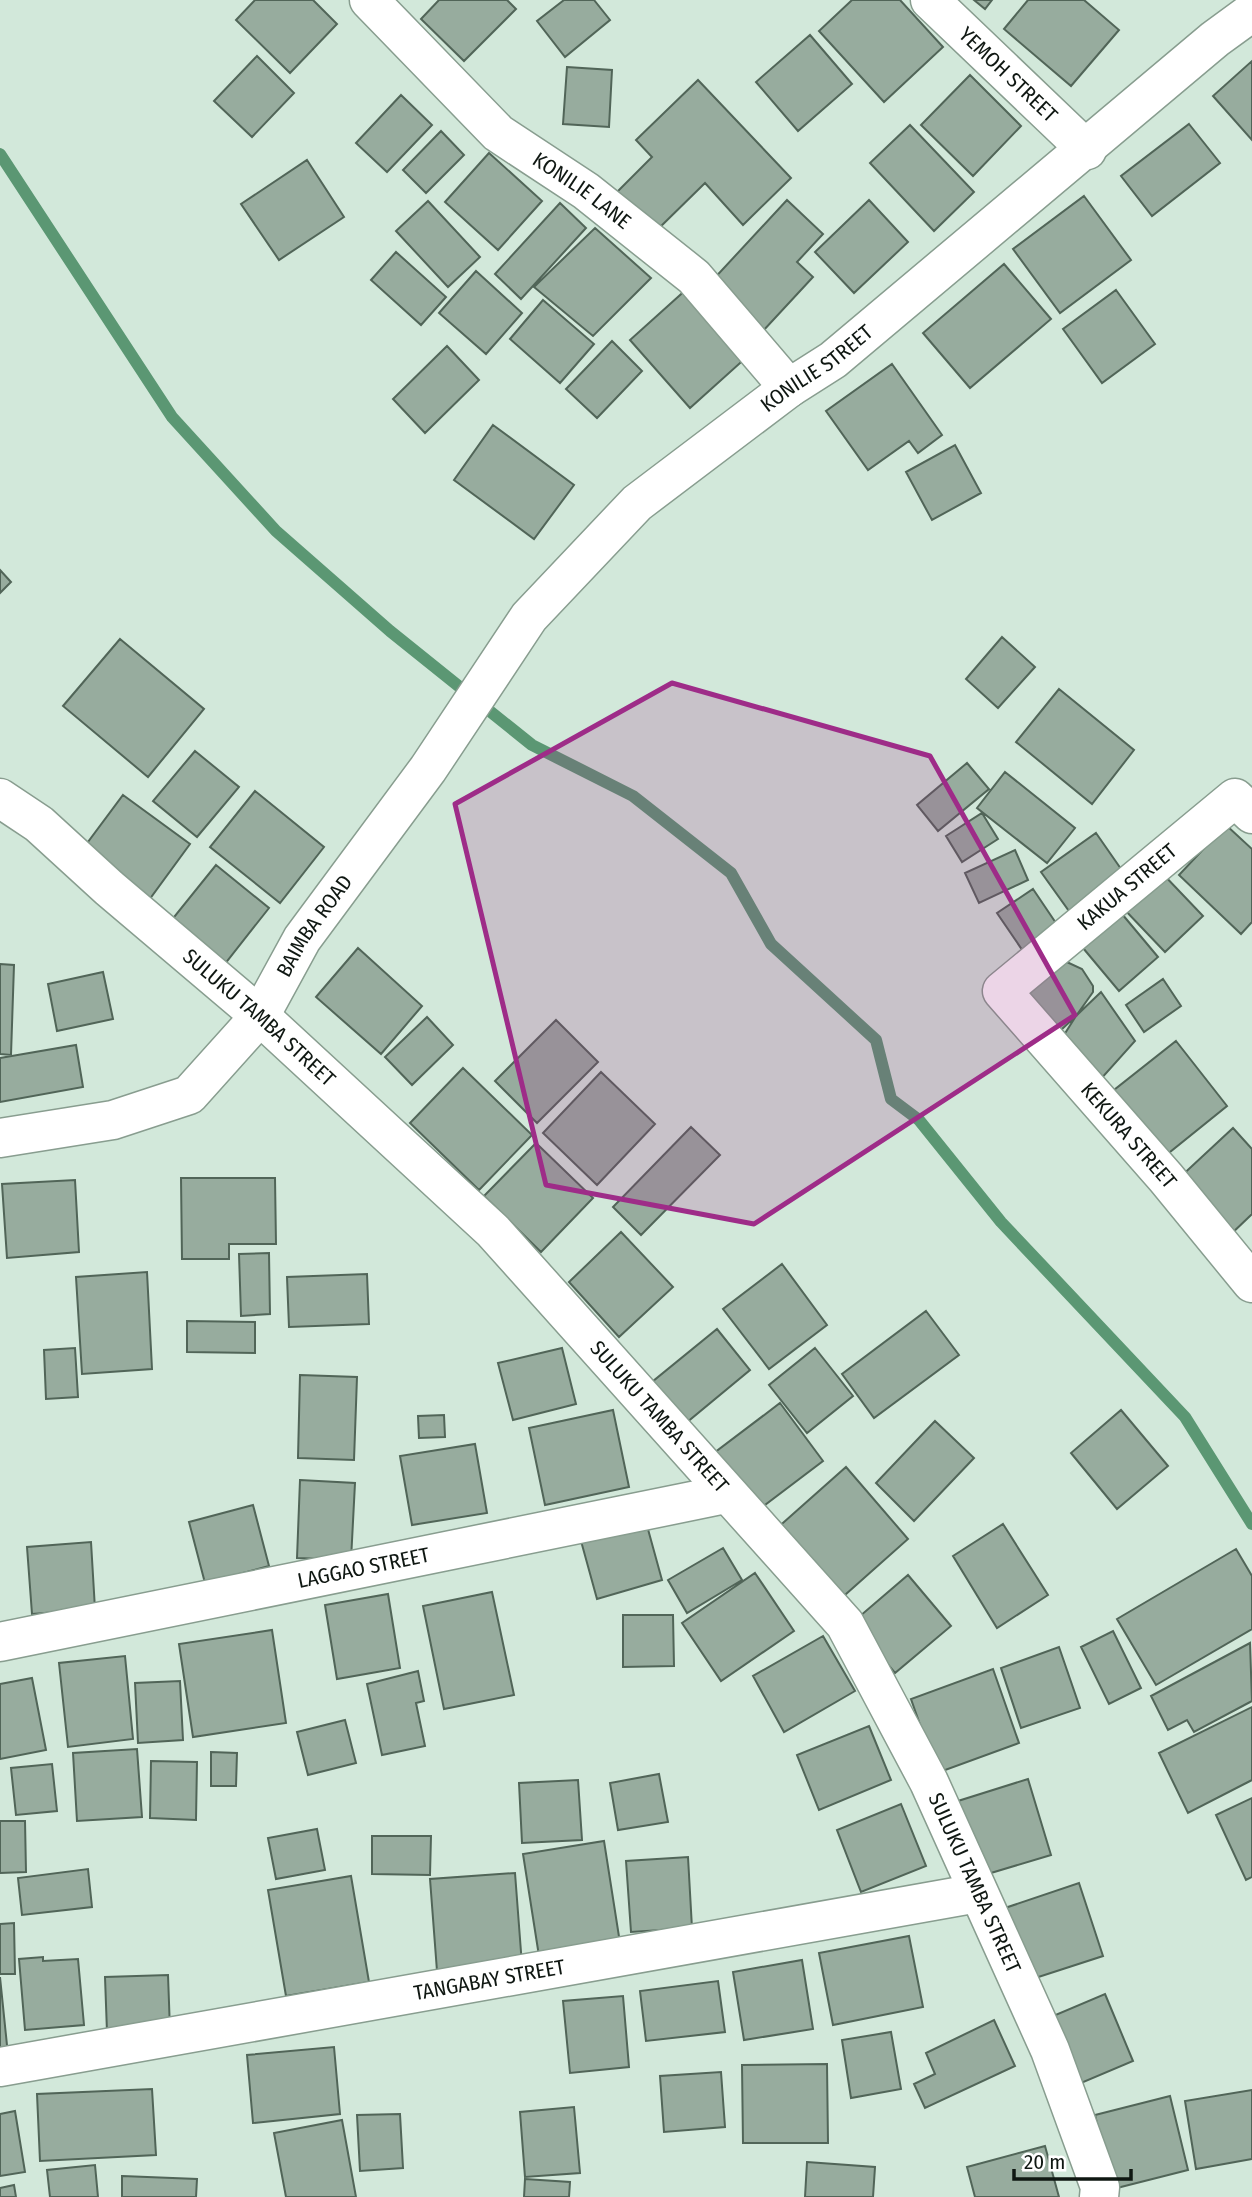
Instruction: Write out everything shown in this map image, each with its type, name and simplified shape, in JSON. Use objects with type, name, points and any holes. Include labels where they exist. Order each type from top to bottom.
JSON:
[{"type":"street","name":"KONILIE LANE","points":[[369,0],[498,133],[586,191],[694,276],[789,388]]},
{"type":"street","name":"YEMOH STREET","points":[[930,0],[1087,149]]},
{"type":"street","name":"KONILIE STREET","points":[[428,769],[529,617],[637,503],[789,388],[833,360],[1215,39],[1252,12]]},
{"type":"street","name":"BAIMBA ROAD","points":[[0,1138],[113,1120],[189,1095],[260,1016],[302,939],[428,769]]},
{"type":"street","name":"SULUKU TAMBA STREET","points":[[0,798],[40,824],[109,888],[260,1016],[493,1231],[845,1624],[929,1782],[1050,2050],[1100,2187],[1099,2197]]},
{"type":"street","name":"KAKUA STREET","points":[[1002,990],[1235,798],[1252,814]]},
{"type":"street","name":"KEKURA STREET","points":[[1002,990],[1166,1178],[1252,1283]]},
{"type":"street","name":"LAGGAO STREET","points":[[0,1642],[726,1494]]},
{"type":"street","name":"TANGABAY STREET","points":[[0,2067],[978,1893]]},
{"type":"highlighted area","points":[[672,683],[930,756],[1075,1015],[754,1224],[546,1185],[455,804]]},
{"type":"building","points":[[255,0],[313,0],[337,24],[290,73],[236,20]]},
{"type":"building","points":[[439,0],[507,0],[516,9],[464,61],[421,19]]},
{"type":"building","points":[[564,0],[594,0],[610,20],[565,57],[537,21]]},
{"type":"building","points":[[852,0],[900,0],[943,47],[884,102],[819,31]]},
{"type":"building","points":[[974,0],[992,0],[985,9]]},
{"type":"building","points":[[1028,0],[1084,0],[1119,30],[1071,86],[1004,29]]},
{"type":"building","points":[[810,35],[852,84],[798,131],[756,82]]},
{"type":"building","points":[[257,56],[294,93],[252,137],[214,101]]},
{"type":"building","points":[[1252,61],[1252,140],[1213,96]]},
{"type":"building","points":[[567,67],[612,70],[609,127],[563,124]]},
{"type":"building","points":[[970,75],[1021,126],[973,176],[921,125]]},
{"type":"building","points":[[698,80],[791,178],[743,225],[705,183],[654,233],[616,193],[652,157],[636,140]]},
{"type":"building","points":[[401,95],[432,125],[387,172],[356,143]]},
{"type":"building","points":[[1189,124],[1220,163],[1152,216],[1121,176]]},
{"type":"building","points":[[910,125],[974,192],[934,231],[870,163]]},
{"type":"building","points":[[441,131],[464,155],[426,193],[403,170]]},
{"type":"building","points":[[489,153],[542,201],[498,250],[445,202]]},
{"type":"building","points":[[307,160],[344,217],[279,260],[241,204]]},
{"type":"building","points":[[1084,196],[1131,260],[1060,313],[1013,249]]},
{"type":"building","points":[[787,200],[823,234],[797,262],[813,277],[762,332],[710,283]]},
{"type":"building","points":[[869,200],[908,242],[854,293],[815,252]]},
{"type":"building","points":[[428,201],[480,257],[448,287],[396,231]]},
{"type":"building","points":[[560,203],[586,228],[521,299],[495,274]]},
{"type":"building","points":[[595,228],[651,278],[593,336],[534,287]]},
{"type":"building","points":[[396,252],[446,297],[421,325],[371,280]]},
{"type":"building","points":[[1004,264],[1051,319],[970,388],[923,333]]},
{"type":"building","points":[[476,271],[522,313],[486,354],[439,313]]},
{"type":"building","points":[[689,287],[749,355],[690,408],[630,340]]},
{"type":"building","points":[[1116,290],[1155,344],[1102,383],[1063,329]]},
{"type":"building","points":[[543,300],[594,344],[560,383],[510,339]]},
{"type":"building","points":[[612,341],[642,371],[597,418],[566,389]]},
{"type":"building","points":[[447,346],[479,380],[425,433],[393,399]]},
{"type":"building","points":[[892,364],[942,435],[918,453],[909,441],[868,470],[826,411]]},
{"type":"building","points":[[493,425],[574,485],[534,539],[454,480]]},
{"type":"building","points":[[955,445],[981,493],[932,520],[906,472]]},
{"type":"building","points":[[0,570],[11,582],[0,593]]},
{"type":"building","points":[[1002,637],[1035,667],[998,708],[966,679]]},
{"type":"building","points":[[120,639],[204,709],[148,777],[63,706]]},
{"type":"building","points":[[1059,689],[1134,750],[1092,804],[1016,742]]},
{"type":"building","points":[[195,751],[239,787],[197,837],[153,801]]},
{"type":"building","points":[[967,763],[989,789],[938,831],[917,805]]},
{"type":"building","points":[[1005,772],[1075,828],[1047,863],[977,808]]},
{"type":"building","points":[[255,791],[324,847],[280,903],[210,847]]},
{"type":"building","points":[[123,795],[190,844],[149,900],[82,850]]},
{"type":"building","points":[[982,813],[998,839],[962,862],[946,836]]},
{"type":"building","points":[[1226,825],[1252,849],[1252,922],[1241,934],[1179,875]]},
{"type":"building","points":[[1096,833],[1128,879],[1074,918],[1041,872]]},
{"type":"building","points":[[1015,850],[1028,880],[979,903],[965,873]]},
{"type":"building","points":[[216,865],[269,908],[224,965],[170,922]]},
{"type":"building","points":[[1161,872],[1203,916],[1165,952],[1123,908]]},
{"type":"building","points":[[1033,889],[1062,932],[1027,957],[997,913]]},
{"type":"building","points":[[1117,908],[1158,957],[1119,991],[1078,942]]},
{"type":"building","points":[[358,948],[422,1006],[381,1054],[316,997]]},
{"type":"building","points":[[1056,957],[1082,969],[1093,986],[1093,992],[1076,1016],[1060,1031],[1007,991]]},
{"type":"building","points":[[0,964],[14,965],[11,1055],[0,1054]]},
{"type":"building","points":[[103,972],[113,1019],[57,1031],[48,984]]},
{"type":"building","points":[[1163,979],[1181,1006],[1144,1032],[1126,1005]]},
{"type":"building","points":[[1101,992],[1135,1041],[1100,1080],[1064,1035],[1076,1016]]},
{"type":"building","points":[[427,1017],[453,1045],[412,1085],[385,1057]]},
{"type":"building","points":[[556,1020],[598,1062],[537,1123],[495,1081]]},
{"type":"building","points":[[1176,1041],[1227,1106],[1165,1156],[1114,1090]]},
{"type":"building","points":[[76,1045],[83,1087],[0,1102],[0,1058]]},
{"type":"building","points":[[463,1068],[532,1135],[479,1190],[410,1123]]},
{"type":"building","points":[[601,1072],[655,1124],[597,1185],[543,1133]]},
{"type":"building","points":[[691,1127],[720,1155],[641,1235],[613,1207]]},
{"type":"building","points":[[1233,1128],[1252,1149],[1252,1214],[1228,1237],[1177,1180]]},
{"type":"building","points":[[536,1143],[593,1198],[541,1252],[484,1196]]},
{"type":"building","points":[[181,1178],[275,1178],[276,1244],[229,1244],[229,1259],[182,1259]]},
{"type":"building","points":[[75,1180],[79,1252],[7,1258],[2,1184]]},
{"type":"building","points":[[621,1232],[673,1287],[619,1337],[569,1282]]},
{"type":"building","points":[[269,1253],[270,1314],[241,1316],[239,1254]]},
{"type":"building","points":[[782,1264],[827,1325],[769,1369],[723,1309]]},
{"type":"building","points":[[147,1272],[152,1369],[82,1374],[76,1277]]},
{"type":"building","points":[[367,1274],[369,1324],[289,1327],[287,1277]]},
{"type":"building","points":[[926,1311],[959,1355],[874,1418],[842,1374]]},
{"type":"building","points":[[187,1321],[255,1322],[255,1353],[187,1352]]},
{"type":"building","points":[[717,1329],[750,1370],[686,1423],[652,1382]]},
{"type":"building","points":[[75,1348],[78,1397],[46,1399],[44,1350]]},
{"type":"building","points":[[562,1348],[576,1404],[513,1420],[498,1363]]},
{"type":"building","points":[[815,1348],[853,1396],[807,1433],[769,1385]]},
{"type":"building","points":[[300,1375],[357,1377],[354,1460],[298,1458]]},
{"type":"building","points":[[780,1403],[823,1461],[757,1511],[714,1453]]},
{"type":"building","points":[[613,1410],[629,1487],[545,1505],[529,1428]]},
{"type":"building","points":[[1121,1410],[1168,1466],[1117,1509],[1071,1453]]},
{"type":"building","points":[[444,1415],[445,1437],[419,1438],[418,1416]]},
{"type":"building","points":[[935,1421],[974,1458],[914,1521],[876,1483]]},
{"type":"building","points":[[475,1444],[487,1513],[412,1525],[400,1456]]},
{"type":"building","points":[[846,1467],[908,1539],[837,1602],[775,1530]]},
{"type":"building","points":[[300,1480],[355,1483],[351,1560],[297,1558]]},
{"type":"building","points":[[253,1505],[269,1566],[205,1583],[189,1522]]},
{"type":"building","points":[[646,1522],[662,1580],[597,1599],[581,1541]]},
{"type":"building","points":[[1003,1524],[1048,1595],[997,1628],[953,1556]]},
{"type":"building","points":[[91,1542],[95,1609],[32,1614],[27,1547]]},
{"type":"building","points":[[723,1548],[742,1580],[687,1613],[668,1580]]},
{"type":"building","points":[[1236,1549],[1252,1576],[1252,1629],[1156,1685],[1117,1619]]},
{"type":"building","points":[[755,1573],[794,1631],[721,1681],[682,1623]]},
{"type":"building","points":[[908,1575],[951,1626],[895,1673],[853,1622]]},
{"type":"building","points":[[492,1592],[514,1695],[444,1709],[423,1606]]},
{"type":"building","points":[[388,1594],[400,1668],[337,1679],[325,1605]]},
{"type":"building","points":[[623,1615],[673,1615],[674,1666],[623,1667]]},
{"type":"building","points":[[272,1630],[286,1723],[193,1737],[179,1644]]},
{"type":"building","points":[[1113,1631],[1141,1688],[1109,1704],[1081,1647]]},
{"type":"building","points":[[823,1636],[855,1691],[784,1732],[753,1676]]},
{"type":"building","points":[[1250,1643],[1252,1701],[1194,1732],[1187,1720],[1168,1730],[1151,1696]]},
{"type":"building","points":[[1059,1647],[1080,1708],[1021,1728],[1001,1668]]},
{"type":"building","points":[[125,1656],[133,1739],[68,1747],[59,1663]]},
{"type":"building","points":[[993,1669],[1019,1743],[937,1773],[911,1699]]},
{"type":"building","points":[[418,1671],[424,1701],[416,1703],[425,1746],[382,1755],[367,1684]]},
{"type":"building","points":[[32,1678],[46,1750],[0,1759],[0,1684]]},
{"type":"building","points":[[180,1681],[183,1740],[138,1743],[135,1683]]},
{"type":"building","points":[[1252,1707],[1252,1780],[1188,1813],[1159,1753]]},
{"type":"building","points":[[345,1720],[356,1763],[308,1775],[297,1732]]},
{"type":"building","points":[[869,1726],[891,1780],[819,1810],[797,1755]]},
{"type":"building","points":[[137,1749],[142,1817],[77,1821],[73,1753]]},
{"type":"building","points":[[211,1752],[237,1753],[236,1786],[211,1786]]},
{"type":"building","points":[[151,1761],[197,1762],[196,1820],[150,1818]]},
{"type":"building","points":[[52,1764],[57,1811],[16,1815],[11,1768]]},
{"type":"building","points":[[659,1774],[668,1822],[618,1830],[610,1783]]},
{"type":"building","points":[[1028,1779],[1051,1855],[981,1876],[958,1801]]},
{"type":"building","points":[[578,1780],[582,1840],[522,1843],[519,1783]]},
{"type":"building","points":[[1252,1798],[1252,1877],[1246,1880],[1216,1815]]},
{"type":"building","points":[[901,1804],[926,1866],[861,1892],[837,1830]]},
{"type":"building","points":[[0,1821],[25,1821],[26,1872],[0,1873]]},
{"type":"building","points":[[317,1829],[325,1870],[276,1879],[268,1838]]},
{"type":"building","points":[[372,1836],[431,1836],[430,1875],[372,1874]]},
{"type":"building","points":[[604,1841],[620,1943],[539,1956],[523,1854]]},
{"type":"building","points":[[688,1857],[692,1928],[631,1932],[626,1861]]},
{"type":"building","points":[[88,1869],[92,1907],[22,1915],[18,1878]]},
{"type":"building","points":[[515,1873],[522,1965],[437,1971],[430,1879]]},
{"type":"building","points":[[351,1876],[369,1982],[286,1996],[268,1890]]},
{"type":"building","points":[[1079,1883],[1103,1956],[1020,1983],[996,1911]]},
{"type":"building","points":[[14,1923],[15,1974],[0,1974],[0,1924]]},
{"type":"building","points":[[909,1936],[923,2007],[833,2025],[819,1953]]},
{"type":"building","points":[[43,1957],[43,1961],[78,1959],[84,2025],[25,2030],[19,1959]]},
{"type":"building","points":[[802,1960],[813,2029],[744,2040],[733,1972]]},
{"type":"building","points":[[168,1975],[170,2030],[107,2032],[105,1977]]},
{"type":"building","points":[[0,1977],[8,2055],[0,2055]]},
{"type":"building","points":[[718,1981],[725,2032],[646,2041],[640,1991]]},
{"type":"building","points":[[1105,1994],[1133,2061],[1074,2086],[1046,2019]]},
{"type":"building","points":[[623,1996],[629,2067],[570,2073],[563,2001]]},
{"type":"building","points":[[994,2020],[1015,2066],[925,2108],[914,2084],[935,2074],[926,2053]]},
{"type":"building","points":[[891,2032],[901,2089],[851,2098],[842,2040]]},
{"type":"building","points":[[334,2047],[340,2114],[253,2123],[247,2055]]},
{"type":"building","points":[[827,2064],[828,2143],[743,2143],[742,2065]]},
{"type":"building","points":[[721,2072],[725,2127],[664,2132],[660,2076]]},
{"type":"building","points":[[152,2089],[156,2155],[40,2161],[37,2094]]},
{"type":"building","points":[[1252,2090],[1252,2159],[1196,2169],[1185,2101]]},
{"type":"building","points":[[1170,2096],[1188,2170],[1113,2189],[1095,2115]]},
{"type":"building","points":[[574,2107],[580,2173],[525,2177],[520,2112]]},
{"type":"building","points":[[15,2111],[25,2172],[0,2176],[0,2114]]},
{"type":"building","points":[[400,2114],[403,2168],[360,2171],[357,2115]]},
{"type":"building","points":[[342,2120],[356,2197],[286,2197],[274,2133]]},
{"type":"building","points":[[1045,2146],[1059,2197],[975,2197],[967,2167]]},
{"type":"building","points":[[807,2162],[875,2167],[873,2197],[805,2197]]},
{"type":"building","points":[[95,2165],[98,2197],[50,2197],[47,2170]]},
{"type":"building","points":[[122,2176],[197,2179],[196,2197],[122,2197]]},
{"type":"building","points":[[525,2179],[570,2182],[569,2197],[524,2197]]},
{"type":"building","points":[[14,2185],[16,2197],[0,2197],[0,2188]]},
{"type":"waterway","points":[[0,154],[172,417],[276,531],[390,631],[532,745],[633,796],[731,873],[771,944],[876,1040],[891,1099],[919,1120],[1001,1222],[1185,1417],[1252,1524]]}]
